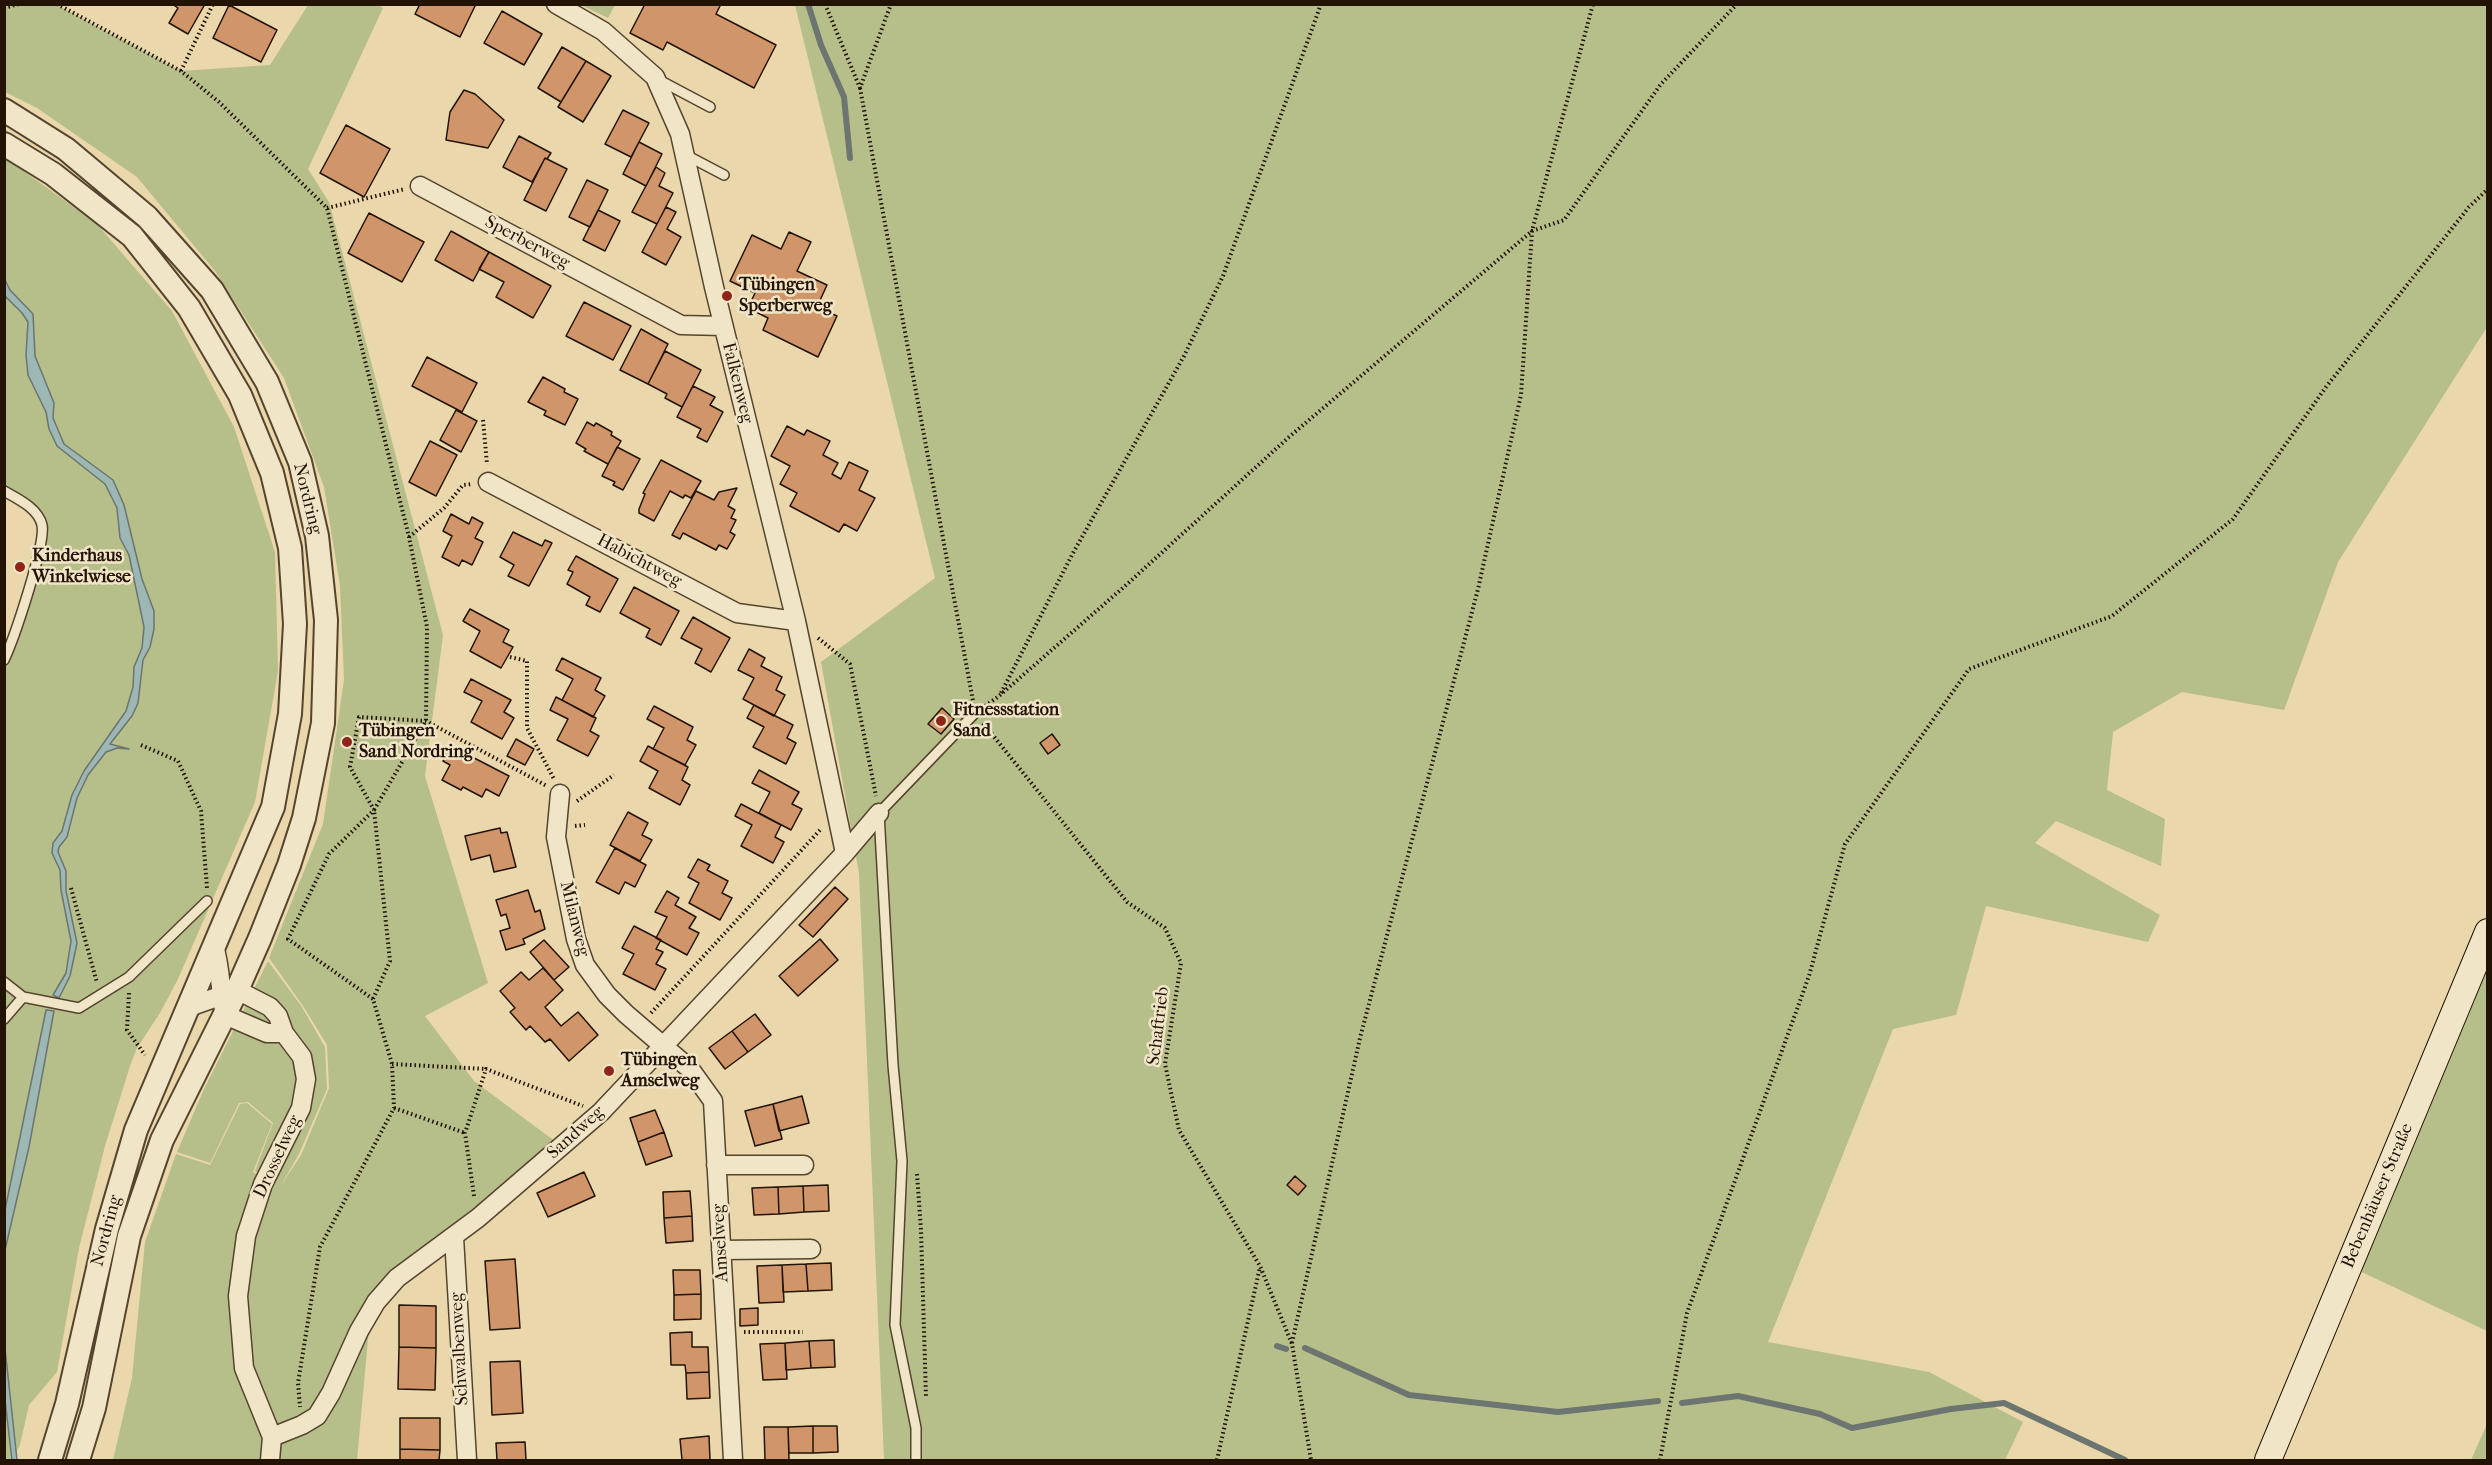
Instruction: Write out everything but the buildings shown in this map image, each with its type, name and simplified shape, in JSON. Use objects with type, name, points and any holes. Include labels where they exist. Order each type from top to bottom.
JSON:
[{"type":"main road","name":"Bebenhäuser Straße","points":[[2268,1461],[2487,932]]},
{"type":"street","name":"Falkenweg","points":[[556,4],[603,31],[655,77],[680,134],[723,326],[796,621],[845,852]]},
{"type":"street","name":"Nordring","points":[[4,110],[66,149],[147,217],[212,290],[267,382],[300,462],[317,536],[326,621],[323,723],[304,818],[289,865],[162,1140],[129,1236],[94,1408],[78,1461]]},
{"type":"street","name":"Nordring","points":[[4,144],[53,174],[132,236],[189,308],[240,395],[272,473],[290,548],[295,624],[290,714],[273,807],[135,1130],[107,1229],[68,1404],[50,1461]]},
{"type":"street","name":"Sperberweg","points":[[420,186],[681,325],[723,326]]},
{"type":"street","name":"Habichtweg","points":[[488,482],[737,613],[796,621]]},
{"type":"street","name":"Milanweg","points":[[560,794],[556,815],[556,837],[576,939],[585,965],[607,995],[662,1045]]},
{"type":"street","name":"Sandweg","points":[[272,1437],[302,1425],[317,1416],[376,1302],[405,1272],[478,1218],[601,1112],[879,813]]},
{"type":"street","name":"Nordring","points":[[214,946],[220,963],[227,1000]]},
{"type":"street","points":[[186,1008],[227,1000],[267,1033],[284,1033]]},
{"type":"street","name":"Drosselweg","points":[[227,1000],[270,1007],[278,1016],[284,1033],[302,1057],[306,1079],[301,1108],[263,1184],[246,1236],[238,1296],[244,1368],[272,1437],[270,1461]]},
{"type":"street","name":"Amselweg","points":[[662,1045],[690,1069],[713,1101],[733,1461]]},
{"type":"street","points":[[716,1165],[804,1165]]},
{"type":"street","name":"Schwalbenweg","points":[[454,1237],[467,1461]]},
{"type":"street","points":[[721,1250],[811,1249]]},
{"type":"lane","points":[[655,77],[710,107]]},
{"type":"lane","points":[[684,154],[724,175]]},
{"type":"lane","points":[[4,491],[34,510],[42,524],[42,546],[4,660]]},
{"type":"lane","points":[[916,1461],[916,1428],[895,1325],[903,1161],[893,1065],[879,813],[975,713]]},
{"type":"lane","points":[[4,982],[23,998],[79,1008],[129,977],[207,901]]},
{"type":"lane","points":[[4,1019],[23,998]]},
{"type":"path","points":[[4,8],[19,4]]},
{"type":"path","points":[[181,71],[213,4]]},
{"type":"path","points":[[825,4],[860,88],[975,713],[999,696],[1125,586],[1289,437],[1532,231],[1564,220],[1661,84],[1737,4]]},
{"type":"path","points":[[860,88],[891,4]]},
{"type":"path","points":[[999,696],[1073,553],[1184,356],[1223,276],[1321,4]]},
{"type":"path","points":[[1292,1344],[1360,1038],[1475,600],[1521,395],[1532,231],[1593,4]]},
{"type":"path","points":[[327,208],[420,186]]},
{"type":"path","points":[[1660,1461],[1687,1313],[1809,976],[1845,844],[1970,669],[2112,616],[2233,519],[2326,387],[2469,207],[2487,189]]},
{"type":"path","points":[[483,420],[488,482]]},
{"type":"path","points":[[409,537],[444,508],[463,485]]},
{"type":"path","points":[[796,621],[850,664],[879,813]]},
{"type":"path","points":[[510,657],[527,662],[527,728],[560,794]]},
{"type":"path","name":"Schaftrieb","points":[[975,713],[1127,902],[1165,928],[1181,963],[1165,1064],[1179,1130],[1260,1266],[1292,1344],[1311,1461]]},
{"type":"path","points":[[373,999],[288,939],[329,854],[374,810],[350,767],[359,717],[426,721],[560,794]]},
{"type":"path","points":[[141,745],[178,760],[201,811],[207,901]]},
{"type":"path","points":[[556,815],[614,775]]},
{"type":"path","points":[[639,1025],[836,813]]},
{"type":"path","points":[[71,888],[101,995]]},
{"type":"path","points":[[129,977],[127,1030],[158,1073]]},
{"type":"path","points":[[392,1064],[486,1069],[601,1112]]},
{"type":"path","points":[[478,1218],[465,1133],[486,1069]]},
{"type":"path","points":[[394,1108],[465,1133]]},
{"type":"path","points":[[1217,1461],[1260,1266]]},
{"type":"path","points":[[726,1332],[803,1332]]},
{"type":"green space","points":[[377,4],[383,8],[308,169],[329,202],[443,635],[425,776],[488,983],[425,1016],[474,1081],[556,1142],[467,1214],[396,1267],[375,1290],[368,1339],[357,1460],[113,1460],[132,1378],[145,1242],[176,1154],[210,1165],[240,1104],[247,1103],[272,1124],[253,1172],[273,1182],[255,1171],[273,1123],[248,1102],[239,1103],[210,1163],[177,1152],[204,1089],[268,961],[302,1007],[325,1047],[327,1089],[299,1154],[280,1187],[301,1155],[329,1088],[327,1045],[303,1006],[269,958],[323,824],[344,680],[340,586],[324,487],[284,378],[215,271],[137,177],[37,108],[5,92],[4,5],[57,5],[181,71],[270,65],[308,5]]},
{"type":"green space","points":[[581,5],[615,5],[608,18]]},
{"type":"green space","points":[[795,5],[2487,5],[2487,327],[2338,562],[2284,710],[2182,692],[2113,732],[2107,790],[2165,819],[2161,866],[2056,821],[2035,843],[2160,915],[2148,942],[1986,906],[1956,1015],[1893,1029],[1768,1342],[1929,1372],[2023,1422],[2005,1460],[884,1460],[859,873],[821,662],[935,578]]},
{"type":"green space","points":[[4,157],[96,223],[172,311],[234,427],[275,552],[278,671],[255,802],[178,979],[160,1013],[137,1048],[131,1063],[105,1146],[79,1248],[57,1372],[29,1405],[20,1445],[11,1460],[4,1460],[4,660],[39,552],[42,525],[40,519],[27,505],[5,491]]},
{"type":"green space","points":[[2487,934],[2487,1331],[2349,1266]]},
{"type":"green space","points":[[2487,1424],[2487,1460],[2471,1460]]},
{"type":"water","points":[[5,280],[10,290],[33,314],[35,356],[54,403],[53,418],[64,444],[113,480],[124,505],[142,579],[154,611],[154,629],[150,647],[143,660],[138,703],[132,716],[110,744],[129,749],[117,748],[106,752],[88,775],[77,798],[67,837],[59,847],[58,852],[66,871],[66,891],[77,943],[70,976],[59,998],[53,995],[66,973],[71,941],[61,890],[60,870],[52,853],[53,843],[62,831],[72,795],[84,771],[126,711],[133,687],[134,667],[142,648],[144,627],[129,555],[120,538],[117,508],[105,484],[57,446],[49,429],[46,412],[28,375],[26,355],[28,322],[5,296]]},
{"type":"water","points":[[46,1010],[54,1011],[29,1147],[5,1250],[5,1210]]},
{"type":"water","points":[[4,1348],[17,1460],[12,1460],[5,1400]]},
{"type":"waterway","points":[[808,4],[821,45],[844,97],[850,158]]},
{"type":"waterway","points":[[1277,1346],[1286,1349]]},
{"type":"waterway","points":[[1305,1348],[1409,1395],[1558,1412],[1658,1401]]},
{"type":"waterway","points":[[1682,1403],[1738,1396],[1820,1414],[1852,1428],[1951,1409],[2004,1403],[2125,1460]]},
{"type":"place","name":"Tübingen Sperberweg","points":[[727,296]]},
{"type":"place","name":"Kinderhaus Winkelwiese","points":[[20,567]]},
{"type":"place","name":"Fitnessstation Sand","points":[[941,721]]},
{"type":"place","name":"Tübingen Sand Nordring","points":[[347,742]]},
{"type":"place","name":"Tübingen Amselweg","points":[[609,1071]]}]
